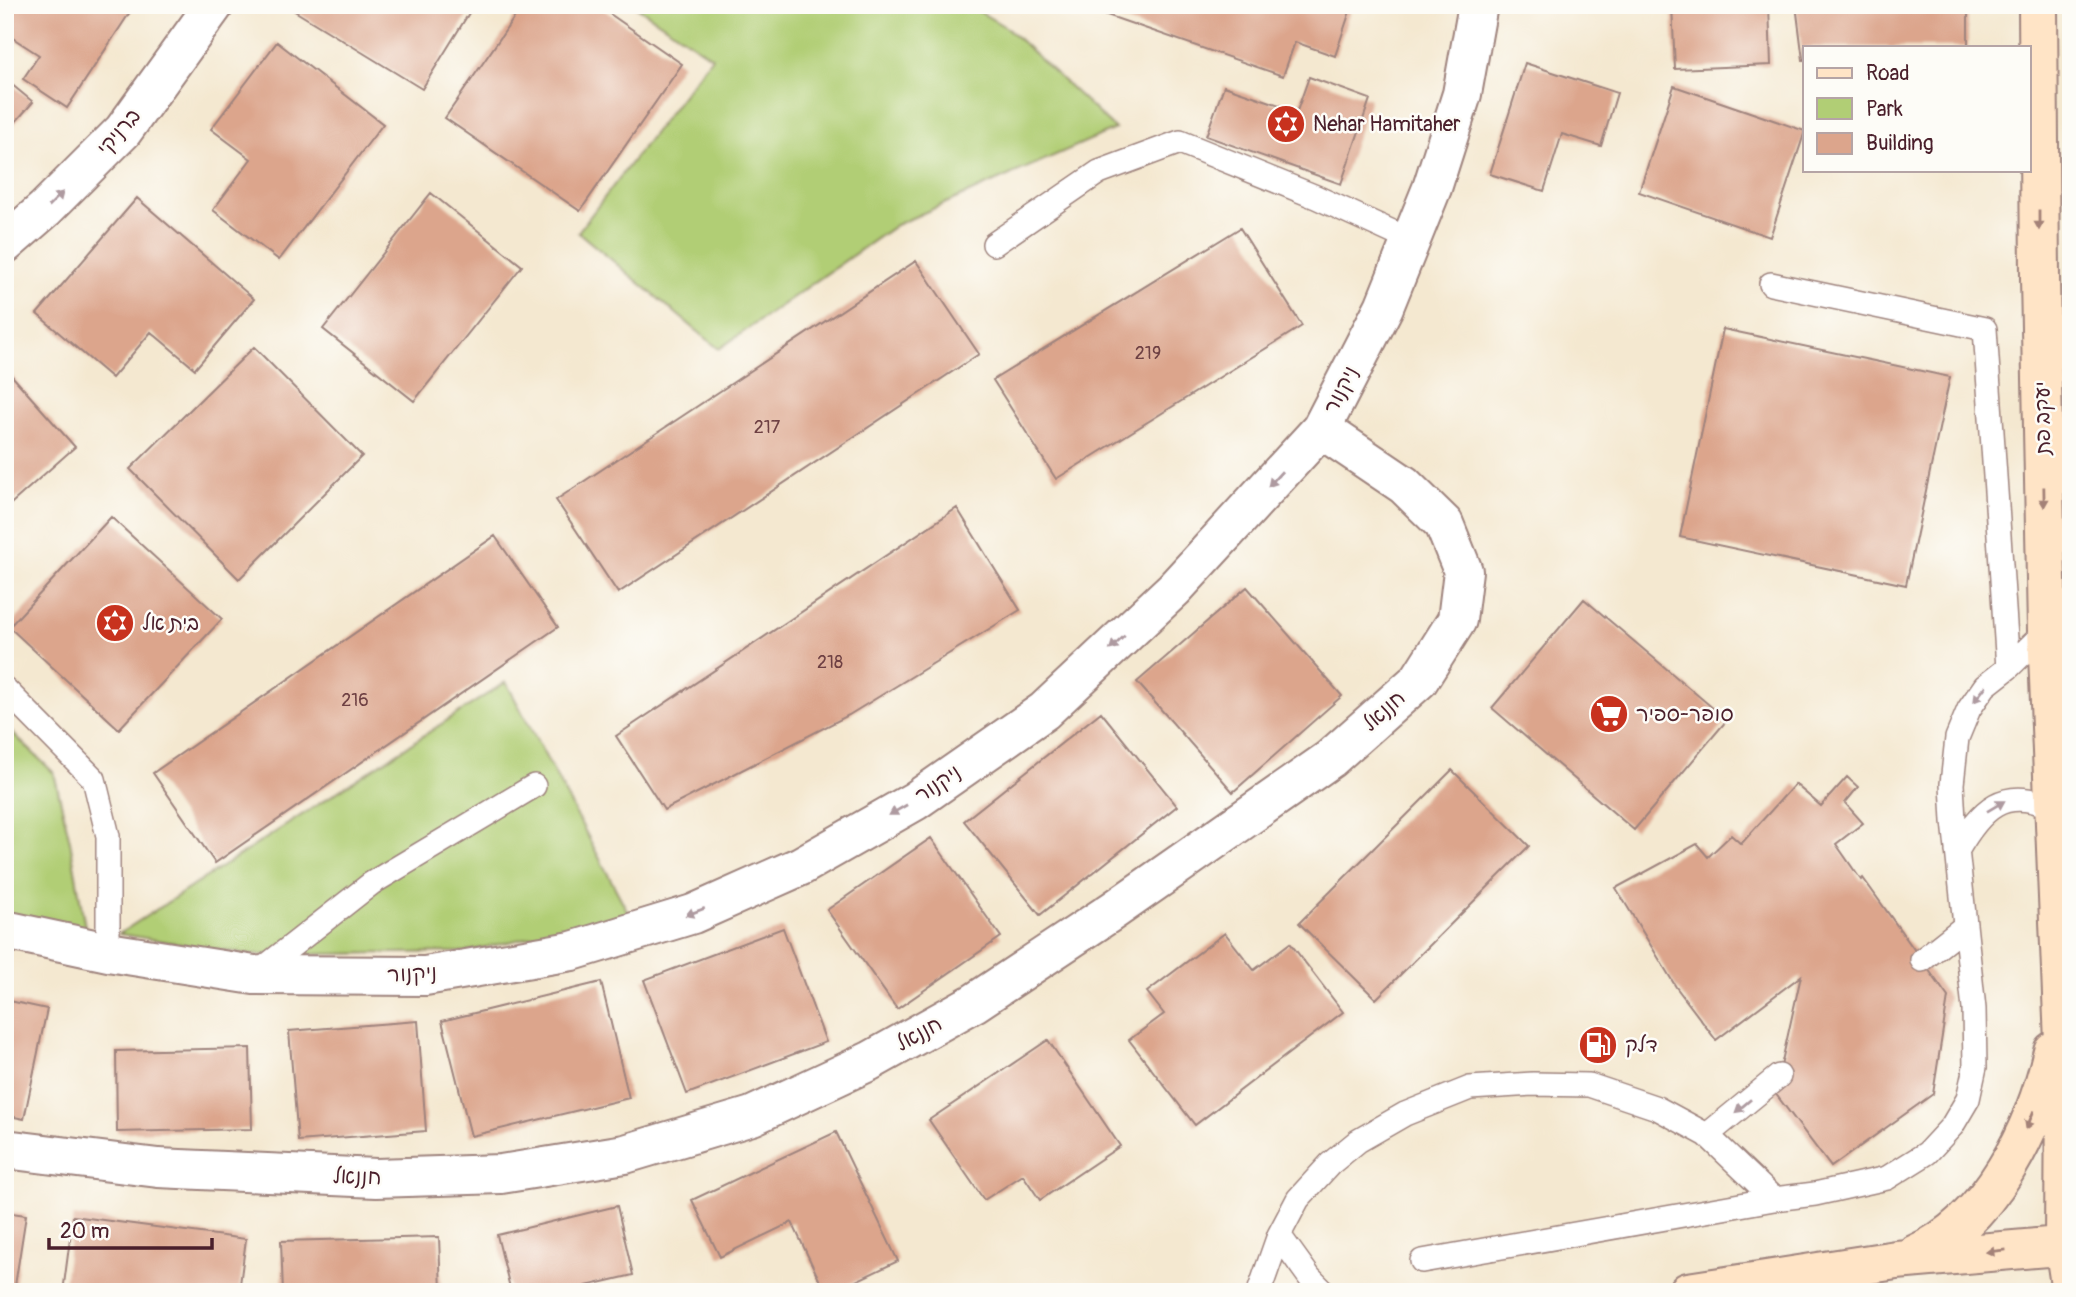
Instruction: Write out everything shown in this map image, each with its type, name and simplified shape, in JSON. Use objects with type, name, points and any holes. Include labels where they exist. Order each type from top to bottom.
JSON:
[{"type":"main road","name":"יעקב פת","points":[[2038,5],[2040,291],[2047,630],[2065,1067],[2067,1245],[2071,1291]]},
{"type":"main road","points":[[1896,1260],[1927,1249],[1956,1229],[1988,1194],[2016,1151],[2030,1123],[2049,1069],[2059,1025],[2062,983]]},
{"type":"main road","points":[[1688,1292],[1896,1260],[2067,1245]]},
{"type":"street","name":"ברניקי","points":[[5,244],[45,209],[123,131],[214,5]]},
{"type":"street","name":"ניקנור","points":[[5,930],[108,952],[254,975],[425,976],[572,951],[693,914],[801,866],[915,800],[1044,711],[1174,589],[1321,429],[1384,307],[1432,188],[1462,94],[1478,5]]},
{"type":"street","name":"חננאל","points":[[5,1149],[158,1168],[213,1171],[376,1178],[501,1174],[625,1154],[739,1120],[870,1061],[974,1003],[1126,902],[1331,759],[1419,680],[1457,620],[1463,570],[1444,524],[1404,485],[1321,429]]},
{"type":"lane","points":[[994,244],[1099,172],[1180,142],[1316,197],[1412,241]]},
{"type":"lane","points":[[1771,284],[1985,329],[2007,668]]},
{"type":"lane","points":[[1422,1261],[1815,1194],[1888,1178],[1927,1153],[1952,1126],[1968,1099],[1975,1067],[1974,1009],[1952,783],[1957,738],[1969,709],[1985,686],[2047,630]]},
{"type":"lane","points":[[5,689],[94,779],[108,836],[108,952]]},
{"type":"lane","points":[[254,975],[372,883],[534,786]]},
{"type":"lane","points":[[1957,851],[1977,819],[1998,803],[2008,799],[2024,799],[2038,801],[2053,808]]},
{"type":"lane","points":[[1922,960],[1965,926]]},
{"type":"lane","points":[[1707,1135],[1779,1076]]},
{"type":"lane","points":[[1259,1292],[1279,1235],[1298,1199],[1330,1164],[1359,1141],[1405,1114],[1470,1088],[1533,1084],[1588,1086],[1657,1108],[1707,1135],[1774,1199]]},
{"type":"lane","points":[[1279,1235],[1310,1278],[1324,1292]]},
{"type":"green space","points":[[634,5],[968,5],[1007,28],[1115,129],[896,225],[719,349],[578,232],[712,57]]},
{"type":"green space","points":[[506,682],[629,914],[465,952],[252,955],[119,934]]},
{"type":"green space","points":[[5,726],[54,773],[70,841],[86,933],[5,914]]},
{"type":"building","points":[[8,5],[134,6],[67,108],[23,79],[39,55],[5,33],[5,9]]},
{"type":"building","points":[[474,5],[422,89],[288,7]]},
{"type":"building","points":[[523,5],[597,5],[682,64],[580,211],[445,118]]},
{"type":"building","points":[[1078,5],[1352,5],[1335,56],[1295,42],[1283,76]]},
{"type":"building","points":[[1672,5],[1769,5],[1771,65],[1675,69]]},
{"type":"building","points":[[1796,5],[1968,5],[1968,46],[1803,46],[1803,60]]},
{"type":"building","points":[[277,42],[383,124],[279,260],[213,210],[251,159],[211,129]]},
{"type":"building","points":[[1525,63],[1617,93],[1601,146],[1562,134],[1544,191],[1490,174]]},
{"type":"building","name":"Nehar Hamitaher","points":[[1309,77],[1370,99],[1341,184],[1206,136],[1224,86],[1297,111]]},
{"type":"building","points":[[5,79],[33,102],[5,134]]},
{"type":"building","points":[[1674,86],[1803,130],[1770,237],[1639,192]]},
{"type":"building","points":[[431,193],[522,266],[414,401],[323,329]]},
{"type":"building","points":[[137,198],[254,299],[195,369],[151,332],[112,378],[37,314]]},
{"type":"building","points":[[1240,228],[1302,326],[1056,479],[993,380]]},
{"type":"building","points":[[916,261],[979,354],[618,593],[556,500]]},
{"type":"building","points":[[1723,329],[1950,377],[1906,585],[1680,537]]},
{"type":"building","points":[[254,347],[362,456],[239,579],[130,469]]},
{"type":"building","points":[[5,368],[75,447],[5,509]]},
{"type":"building","points":[[957,508],[1020,610],[849,715],[664,810],[616,736]]},
{"type":"building","name":"בית אל","points":[[111,517],[222,619],[119,729],[9,627]]},
{"type":"building","points":[[495,536],[558,627],[215,863],[153,773]]},
{"type":"building","points":[[1247,587],[1342,696],[1233,792],[1137,682]]},
{"type":"building","name":"סופר-ספיר","points":[[1584,599],[1727,720],[1634,830],[1492,708]]},
{"type":"building","points":[[1101,712],[1177,806],[1040,915],[964,821]]},
{"type":"building","points":[[1452,770],[1529,846],[1376,999],[1299,923]]},
{"type":"building","points":[[1847,777],[1858,787],[1845,803],[1863,823],[1836,844],[1948,997],[1933,1094],[1831,1167],[1775,1093],[1801,976],[1716,1040],[1676,987],[1616,888],[1697,844],[1708,857],[1731,835],[1741,844],[1795,784],[1821,806]]},
{"type":"building","points":[[931,838],[1001,937],[897,1009],[827,910]]},
{"type":"building","points":[[783,928],[826,1042],[687,1094],[644,980]]},
{"type":"building","points":[[1225,933],[1254,970],[1290,943],[1343,1012],[1195,1125],[1129,1040],[1164,1014],[1147,992]]},
{"type":"building","points":[[601,982],[629,1098],[471,1136],[442,1021]]},
{"type":"building","points":[[5,1000],[47,1009],[24,1119],[5,1115]]},
{"type":"building","points":[[418,1021],[426,1131],[298,1141],[289,1031]]},
{"type":"building","points":[[1048,1040],[1120,1146],[1040,1200],[1023,1175],[984,1200],[929,1120]]},
{"type":"building","points":[[250,1048],[252,1129],[117,1132],[116,1051]]},
{"type":"building","points":[[836,1132],[898,1261],[833,1292],[825,1292],[792,1222],[720,1257],[692,1200]]},
{"type":"building","points":[[617,1206],[633,1275],[586,1286],[587,1292],[511,1292],[497,1235]]},
{"type":"building","points":[[5,1212],[26,1215],[14,1292],[5,1292]]},
{"type":"building","points":[[73,1216],[246,1239],[239,1292],[63,1292]]},
{"type":"building","points":[[439,1237],[441,1292],[283,1292],[281,1241]]},
{"type":"place","name":"Nehar Hamitaher","points":[[1286,124]]},
{"type":"place","name":"בית אל","points":[[115,623]]},
{"type":"place","name":"סופר-ספיר","points":[[1609,714]]},
{"type":"place","name":"דלק","points":[[1598,1045]]}]
